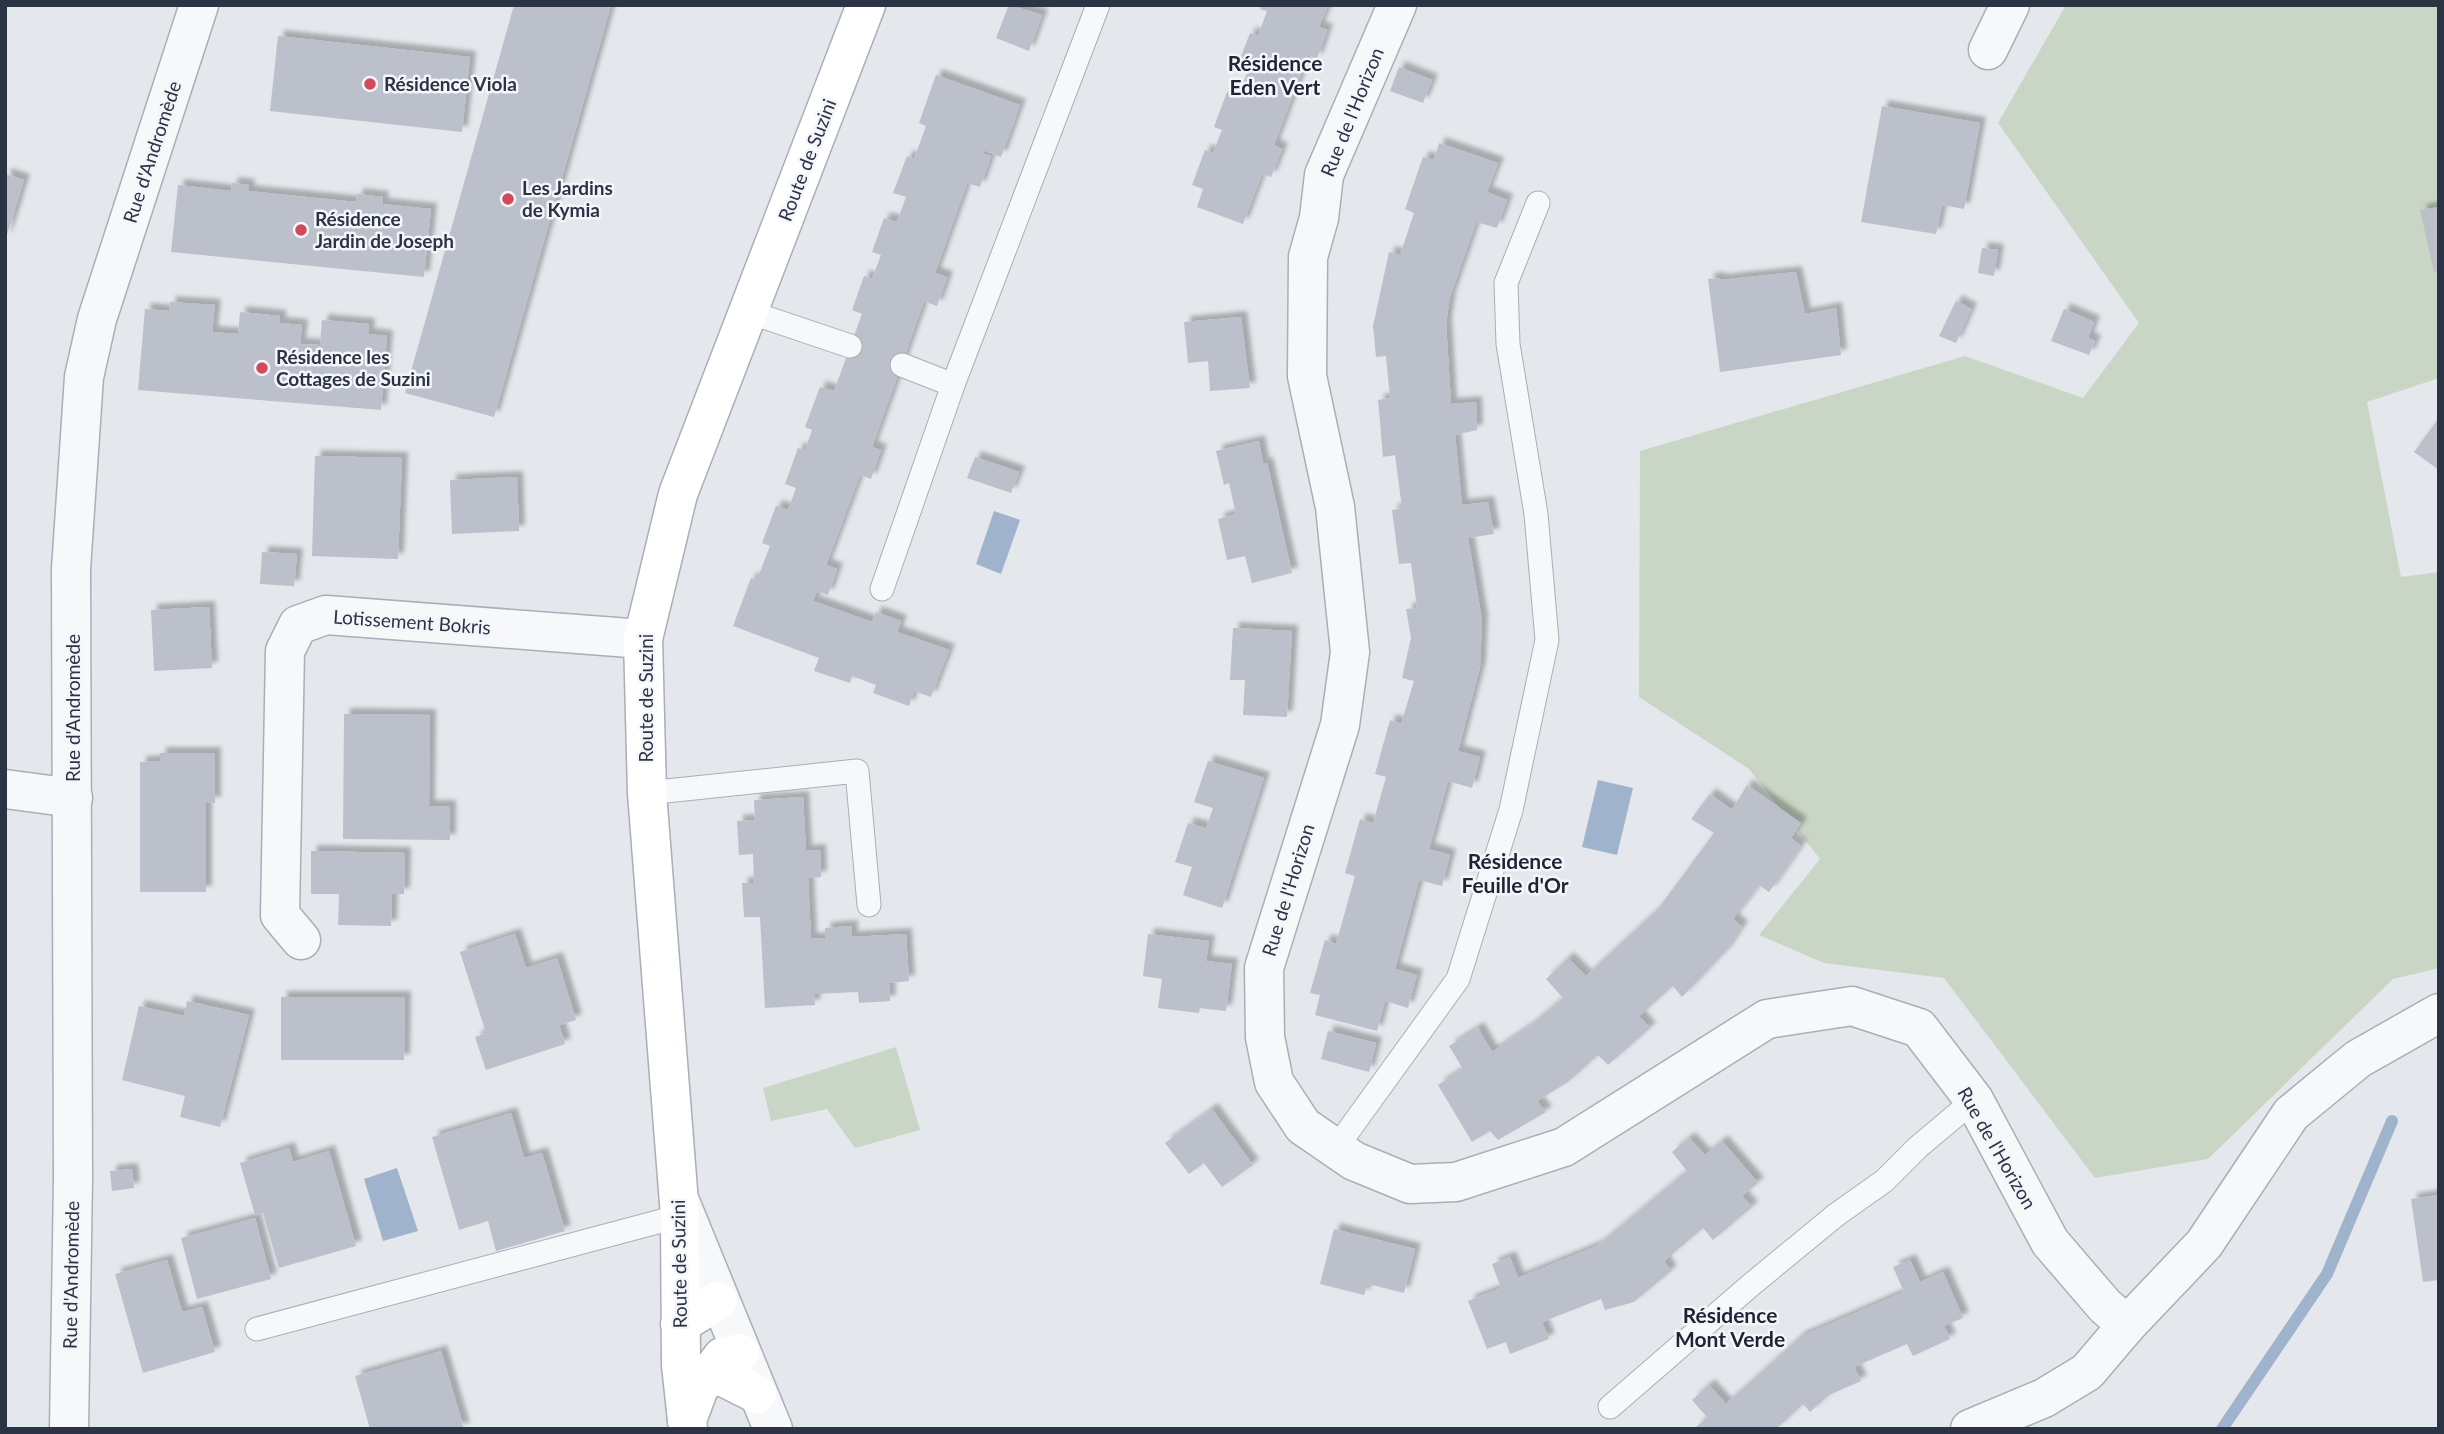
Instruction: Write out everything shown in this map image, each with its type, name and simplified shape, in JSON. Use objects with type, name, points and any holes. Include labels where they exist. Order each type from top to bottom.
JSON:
[{"type":"street","name":"Rue d'Andromède","points":[[69,1429],[73,797],[71,569],[84,377],[97,319],[199,5]]},
{"type":"street","name":"Route de Suzini","points":[[687,1426],[680,1324],[679,1207],[647,793],[643,639],[678,494],[866,5]]},
{"type":"street","name":"Rue de l'Horizon","points":[[1397,5],[1324,174],[1319,218],[1308,257],[1307,376],[1335,507],[1350,652],[1340,725],[1264,968],[1265,1037],[1274,1082],[1303,1126],[1354,1161],[1410,1184],[1456,1182],[1564,1147],[1767,1019],[1852,1006],[1919,1028],[1974,1100],[2050,1242],[2105,1306],[2127,1325]]},
{"type":"street","points":[[1988,50],[2010,5]]},
{"type":"street","name":"Lotissement Bokris","points":[[301,940],[280,915],[285,651],[298,625],[326,615],[643,639]]},
{"type":"street","points":[[5,789],[73,797]]},
{"type":"street","points":[[1970,1429],[2044,1398],[2087,1372],[2127,1325],[2204,1244],[2291,1114],[2358,1059],[2439,1013]]},
{"type":"street","points":[[679,1207],[718,1301],[725,1378],[757,1394],[773,1429]]},
{"type":"street","points":[[680,1324],[718,1301]]},
{"type":"street","points":[[687,1426],[699,1388],[725,1364]]},
{"type":"lane","points":[[882,589],[953,385],[1098,5]]},
{"type":"lane","points":[[1336,1148],[1458,979],[1511,810],[1548,640],[1536,514],[1508,344],[1507,283],[1538,204]]},
{"type":"lane","points":[[748,312],[850,346]]},
{"type":"lane","points":[[902,365],[953,385]]},
{"type":"lane","points":[[647,793],[858,771],[869,905]]},
{"type":"lane","points":[[1610,1407],[1752,1284],[1836,1215],[1884,1181],[1917,1148],[1974,1100]]},
{"type":"lane","points":[[257,1329],[679,1207]]},
{"type":"green space","points":[[2066,5],[2439,5],[2439,378],[2367,402],[2401,577],[2439,572],[2439,968],[2393,979],[2208,1159],[2095,1178],[1944,978],[1824,963],[1759,935],[1820,859],[1749,769],[1639,697],[1640,451],[1965,356],[2083,398],[2139,323],[1998,123]]},
{"type":"green space","points":[[896,1047],[920,1130],[855,1148],[827,1109],[771,1121],[763,1088]]},
{"type":"water","points":[[994,511],[1020,520],[1001,574],[976,564]]},
{"type":"water","points":[[1598,780],[1633,788],[1617,855],[1582,847]]},
{"type":"water","points":[[397,1168],[418,1231],[383,1241],[364,1179]]},
{"type":"building","name":"Les Jardins de Kymia","points":[[514,5],[611,5],[494,417],[405,393]]},
{"type":"building","points":[[1009,5],[1042,15],[1029,51],[996,38]]},
{"type":"building","points":[[1261,5],[1328,5],[1319,27],[1327,30],[1317,59],[1308,55],[1274,145],[1282,149],[1271,177],[1262,174],[1243,224],[1197,207],[1203,189],[1192,185],[1205,150],[1213,153],[1222,130],[1214,127],[1227,92],[1238,96],[1248,71],[1237,67],[1250,33],[1258,36],[1267,11],[1260,9]]},
{"type":"building","name":"Résidence Viola","points":[[278,36],[470,57],[462,132],[270,111]]},
{"type":"building","points":[[1399,67],[1432,80],[1423,103],[1390,91]]},
{"type":"building","points":[[936,75],[1020,105],[1001,157],[983,150],[982,153],[991,156],[980,187],[967,183],[935,273],[947,277],[937,306],[924,301],[872,447],[881,450],[871,479],[860,475],[826,565],[837,569],[828,595],[817,591],[813,601],[872,622],[876,612],[901,621],[897,632],[949,650],[931,697],[914,691],[909,706],[873,693],[876,685],[852,676],[850,683],[814,671],[819,658],[733,626],[751,578],[757,580],[770,546],[762,543],[776,506],[788,510],[796,488],[785,484],[798,448],[805,451],[812,430],[805,427],[820,387],[834,391],[862,314],[852,310],[864,276],[872,279],[881,255],[872,252],[884,218],[897,222],[906,197],[893,193],[907,156],[914,159],[926,126],[919,123]]},
{"type":"building","points":[[1882,106],[1980,123],[1964,209],[1942,205],[1936,234],[1861,222]]},
{"type":"building","points":[[1439,143],[1498,163],[1487,192],[1507,200],[1497,228],[1476,222],[1450,297],[1446,323],[1451,404],[1476,402],[1477,430],[1455,435],[1462,505],[1488,502],[1494,534],[1468,538],[1482,620],[1480,667],[1458,751],[1480,757],[1472,788],[1448,781],[1429,849],[1450,855],[1442,886],[1419,880],[1395,969],[1417,975],[1408,1008],[1385,1001],[1377,1031],[1315,1015],[1320,995],[1310,993],[1325,940],[1336,944],[1355,876],[1345,873],[1360,819],[1373,823],[1386,777],[1375,774],[1390,720],[1401,724],[1414,681],[1402,678],[1411,638],[1406,609],[1417,608],[1411,563],[1399,564],[1392,510],[1402,508],[1395,455],[1383,457],[1378,400],[1390,398],[1386,356],[1376,357],[1373,326],[1389,252],[1400,255],[1414,213],[1405,209],[1423,157],[1434,160]]},
{"type":"building","points":[[5,174],[24,180],[6,238],[5,238]]},
{"type":"building","name":"Résidence Jardin de Joseph","points":[[232,183],[249,185],[248,191],[356,202],[357,194],[383,197],[382,204],[431,209],[424,277],[171,252],[178,185],[231,191]]},
{"type":"building","points":[[2439,207],[2439,271],[2434,272],[2420,210]]},
{"type":"building","points":[[1982,248],[1998,250],[1994,276],[1978,273]]},
{"type":"building","points":[[1796,272],[1805,314],[1836,308],[1841,355],[1720,372],[1708,279]]},
{"type":"building","points":[[1956,301],[1971,309],[1956,343],[1939,336]]},
{"type":"building","name":"Résidence les Cottages de Suzini","points":[[170,302],[215,305],[212,332],[238,334],[240,312],[280,316],[280,323],[302,325],[300,344],[320,345],[322,320],[369,324],[368,334],[387,336],[381,410],[138,390],[145,309],[169,311]]},
{"type":"building","points":[[2064,309],[2094,322],[2088,338],[2095,341],[2089,355],[2051,341]]},
{"type":"building","points":[[1241,317],[1250,388],[1210,391],[1208,361],[1188,363],[1184,322]]},
{"type":"building","points":[[2439,418],[2439,470],[2414,452]]},
{"type":"building","points":[[1259,441],[1263,464],[1267,463],[1292,573],[1252,583],[1245,556],[1227,560],[1218,519],[1236,514],[1229,483],[1224,485],[1216,451]]},
{"type":"building","points":[[315,456],[402,458],[398,559],[312,556]]},
{"type":"building","points":[[975,457],[1019,472],[1011,493],[967,478]]},
{"type":"building","points":[[517,477],[519,531],[452,534],[450,480]]},
{"type":"building","points":[[262,552],[297,554],[294,586],[260,584]]},
{"type":"building","points":[[209,607],[212,668],[154,671],[151,610]]},
{"type":"building","points":[[1233,628],[1292,631],[1287,717],[1243,715],[1245,680],[1230,680]]},
{"type":"building","points":[[344,714],[430,715],[429,806],[450,806],[450,840],[343,839]]},
{"type":"building","points":[[160,753],[215,753],[215,803],[206,802],[206,892],[140,892],[140,762],[160,761]]},
{"type":"building","points":[[1208,761],[1264,778],[1222,908],[1183,895],[1192,867],[1175,862],[1188,823],[1206,828],[1213,808],[1194,802]]},
{"type":"building","points":[[1747,785],[1801,823],[1791,838],[1801,846],[1769,892],[1759,885],[1733,919],[1742,927],[1725,952],[1682,997],[1673,986],[1639,1016],[1650,1028],[1608,1065],[1598,1055],[1568,1082],[1537,1101],[1546,1112],[1498,1140],[1490,1131],[1472,1142],[1438,1085],[1463,1069],[1449,1046],[1478,1028],[1492,1052],[1530,1026],[1563,998],[1546,979],[1568,958],[1586,976],[1658,909],[1714,833],[1691,819],[1710,794],[1732,810]]},
{"type":"building","points":[[803,797],[806,851],[820,850],[821,877],[808,878],[811,939],[825,938],[825,928],[852,926],[852,937],[906,934],[909,981],[889,983],[890,1001],[859,1003],[858,992],[814,994],[815,1005],[765,1008],[760,917],[744,917],[742,883],[754,883],[753,854],[739,855],[737,821],[755,820],[754,800]]},
{"type":"building","points":[[311,851],[405,853],[404,894],[392,894],[391,926],[338,925],[339,894],[311,894]]},
{"type":"building","points":[[515,934],[526,968],[557,958],[576,1020],[559,1025],[565,1044],[486,1070],[475,1037],[486,1033],[460,952]]},
{"type":"building","points":[[1148,934],[1209,941],[1206,961],[1232,964],[1226,1011],[1200,1008],[1199,1013],[1158,1008],[1162,979],[1143,976]]},
{"type":"building","points":[[281,997],[405,997],[404,1060],[281,1060]]},
{"type":"building","points":[[187,1001],[249,1015],[220,1127],[180,1117],[185,1096],[122,1080],[139,1006],[184,1016]]},
{"type":"building","points":[[1328,1031],[1376,1043],[1369,1072],[1321,1059]]},
{"type":"building","points":[[1212,1109],[1253,1165],[1222,1187],[1204,1163],[1189,1174],[1165,1143]]},
{"type":"building","points":[[511,1113],[524,1158],[542,1153],[565,1231],[496,1251],[488,1221],[459,1230],[432,1137]]},
{"type":"building","points":[[1689,1138],[1705,1155],[1722,1141],[1758,1183],[1742,1196],[1752,1207],[1713,1240],[1703,1228],[1664,1261],[1671,1271],[1634,1302],[1605,1310],[1601,1299],[1542,1322],[1549,1339],[1510,1354],[1506,1342],[1487,1349],[1468,1301],[1501,1288],[1492,1264],[1510,1257],[1518,1278],[1597,1246],[1687,1171],[1672,1152]]},
{"type":"building","points":[[289,1148],[293,1162],[329,1151],[356,1246],[279,1268],[263,1213],[255,1215],[240,1163]]},
{"type":"building","points":[[132,1169],[134,1188],[112,1191],[110,1171]]},
{"type":"building","points":[[2439,1195],[2439,1280],[2423,1282],[2411,1199]]},
{"type":"building","points":[[255,1218],[271,1279],[197,1299],[181,1238]]},
{"type":"building","points":[[1334,1229],[1415,1249],[1404,1293],[1368,1284],[1364,1295],[1320,1284]]},
{"type":"building","points":[[167,1260],[182,1312],[202,1307],[215,1352],[143,1373],[115,1274]]},
{"type":"building","points":[[1910,1260],[1920,1282],[1943,1272],[1963,1318],[1944,1326],[1950,1339],[1913,1356],[1907,1344],[1854,1367],[1861,1381],[1829,1395],[1810,1412],[1803,1404],[1776,1429],[1694,1429],[1707,1417],[1692,1400],[1709,1385],[1726,1404],[1800,1337],[1904,1292],[1893,1267]]},
{"type":"building","points":[[441,1351],[464,1429],[370,1429],[355,1376]]},
{"type":"waterway","points":[[2222,1429],[2327,1274],[2392,1121]]},
{"type":"place","name":"Résidence Viola","points":[[370,84]]},
{"type":"place","name":"Les Jardins de Kymia","points":[[508,199]]},
{"type":"place","name":"Résidence Jardin de Joseph","points":[[301,230]]},
{"type":"place","name":"Résidence les Cottages de Suzini","points":[[262,368]]},
{"type":"district","name":"Résidence Eden Vert","points":[[1275,76]]},
{"type":"district","name":"Résidence Feuille d'Or","points":[[1515,874]]},
{"type":"district","name":"Résidence Mont Verde","points":[[1730,1328]]}]
